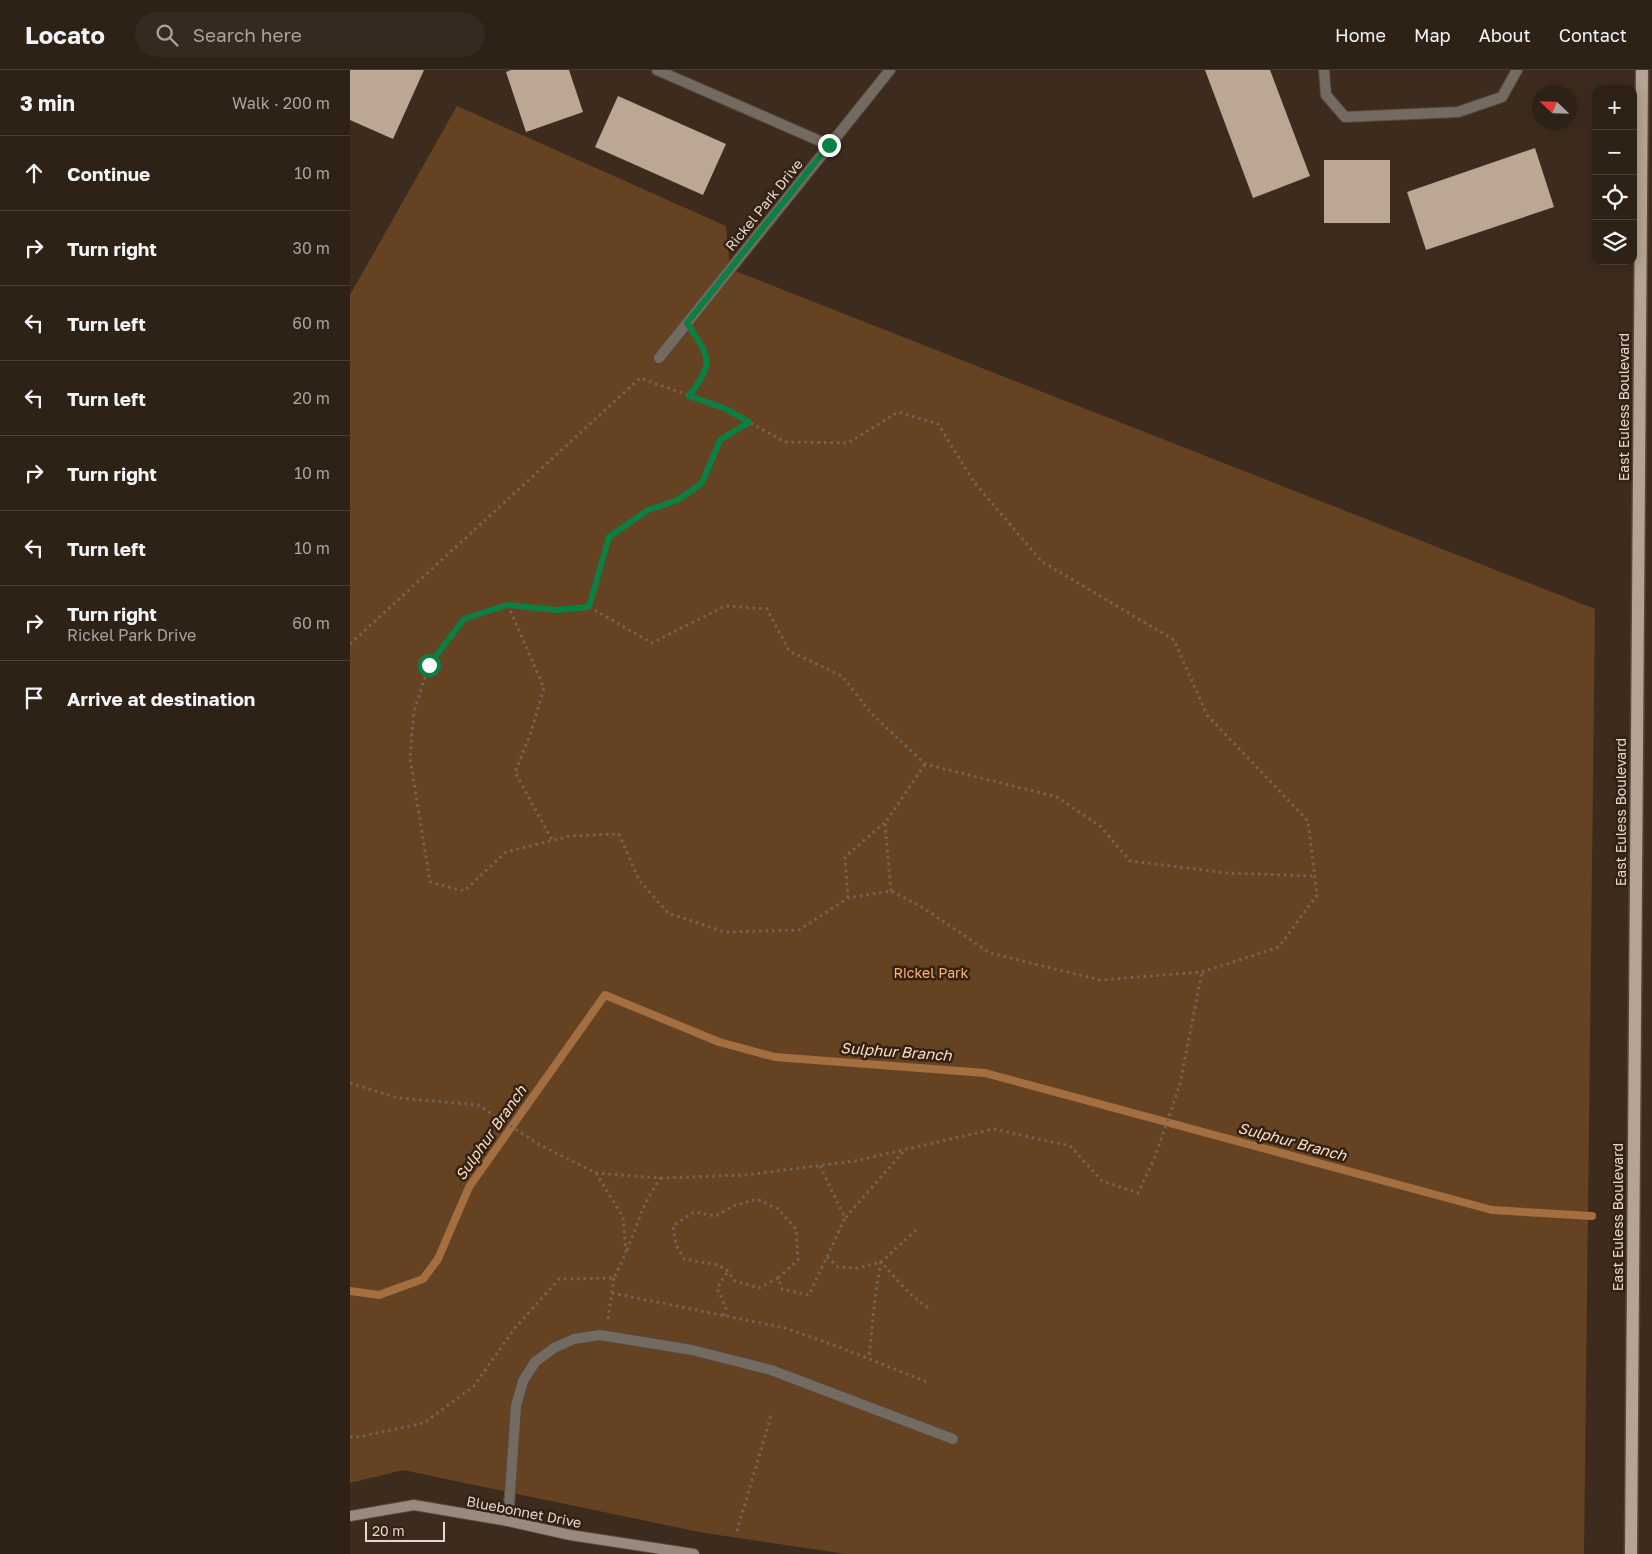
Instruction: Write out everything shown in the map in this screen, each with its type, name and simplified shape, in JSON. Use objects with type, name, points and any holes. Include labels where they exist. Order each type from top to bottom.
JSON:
[{"type":"main road","name":"East Euless Boulevard","points":[[1631,1554],[1642,70]]},
{"type":"street","points":[[657,70],[829,145]]},
{"type":"street","name":"Rickel Park Drive","points":[[659,358],[890,70]]},
{"type":"street","points":[[1324,70],[1326,95],[1345,117],[1458,112],[1502,97],[1517,70]]},
{"type":"street","points":[[508,1521],[516,1406],[523,1381],[535,1362],[554,1348],[574,1339],[605,1336],[692,1350],[771,1370],[953,1439]]},
{"type":"street","name":"Bluebonnet Drive","points":[[350,1516],[414,1505],[508,1521],[570,1535],[694,1554]]},
{"type":"path","points":[[687,323],[707,354],[708,367],[689,396]]},
{"type":"path","points":[[350,644],[640,378],[724,408],[785,442],[848,443],[898,412],[938,424],[974,482],[1041,561],[1174,640],[1207,715],[1308,821],[1317,895],[1279,947],[1202,972],[1100,980],[990,954],[922,907],[891,891],[848,898],[799,930],[726,932],[668,913],[639,880],[619,834],[570,836],[506,852],[464,892],[430,882],[410,758],[414,712],[429,665],[464,619],[507,605],[556,610],[589,607],[652,643],[726,606],[767,609],[790,651],[842,676],[871,713],[925,764],[1056,797],[1100,826],[1130,861],[1228,873],[1314,876]]},
{"type":"path","points":[[589,607],[609,537],[648,510],[678,500],[702,483],[720,440],[749,422]]},
{"type":"path","points":[[507,605],[544,688],[530,736],[514,772],[552,840]]},
{"type":"path","points":[[848,898],[845,857],[885,823],[925,764]]},
{"type":"path","points":[[885,823],[891,891]]},
{"type":"path","points":[[350,1083],[398,1098],[478,1105],[540,1145],[596,1172],[660,1178],[745,1175],[820,1166],[904,1152],[994,1129],[1070,1146],[1102,1181],[1138,1193],[1155,1158],[1180,1084],[1202,972]]},
{"type":"path","points":[[778,1278],[782,1289],[809,1295],[845,1218],[904,1152]]},
{"type":"path","points":[[820,1166],[845,1218]]},
{"type":"path","points":[[596,1172],[624,1217],[626,1252]]},
{"type":"path","points":[[605,1336],[614,1278],[644,1206],[660,1178]]},
{"type":"path","points":[[757,1199],[778,1209],[796,1229],[798,1260],[778,1278],[759,1288],[735,1281],[728,1271],[718,1265],[684,1259],[676,1245],[673,1226],[694,1212],[716,1216],[733,1206],[757,1199]]},
{"type":"path","points":[[827,1257],[838,1267],[858,1268],[881,1262],[916,1230]]},
{"type":"path","points":[[881,1262],[910,1294],[931,1310]]},
{"type":"path","points":[[869,1359],[875,1298],[881,1262]]},
{"type":"path","points":[[724,1316],[726,1308],[717,1288],[728,1271]]},
{"type":"path","points":[[350,1437],[358,1438],[424,1423],[474,1386],[515,1328],[559,1279],[614,1278]]},
{"type":"path","points":[[612,1292],[785,1328],[869,1359],[928,1384]]},
{"type":"path","points":[[737,1531],[772,1412]]},
{"type":"green space","name":"Rickel Park","points":[[457,106],[726,226],[730,269],[1595,609],[1584,1554],[846,1554],[704,1533],[403,1470],[350,1483],[350,295]]},
{"type":"building","points":[[350,70],[424,70],[393,139],[350,120]]},
{"type":"building","points":[[511,70],[569,70],[583,112],[526,132],[506,72]]},
{"type":"building","points":[[1205,70],[1270,70],[1310,176],[1253,198]]},
{"type":"building","points":[[618,96],[726,144],[703,195],[595,147]]},
{"type":"building","points":[[1535,148],[1554,207],[1426,250],[1407,192]]},
{"type":"building","points":[[1324,160],[1390,160],[1390,223],[1324,223]]},
{"type":"waterway","name":"Sulphur Branch","points":[[350,1291],[379,1295],[423,1279],[438,1259],[469,1187],[605,995],[719,1042],[775,1057],[985,1073],[1492,1210],[1592,1216]]},
{"type":"route","points":[[429,665],[464,619],[507,605],[556,610],[589,607],[609,537],[648,510],[678,500],[702,483],[720,440],[749,422],[724,408],[689,396],[708,367],[707,354],[687,323],[829,145]]}]
